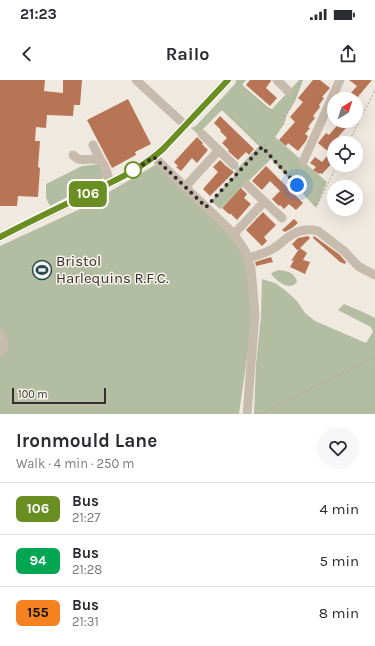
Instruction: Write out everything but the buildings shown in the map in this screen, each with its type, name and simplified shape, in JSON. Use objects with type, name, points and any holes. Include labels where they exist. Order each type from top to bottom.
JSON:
[{"type":"street","points":[[136,80],[185,125]]},
{"type":"street","points":[[6,236],[110,183],[154,157],[228,80]]},
{"type":"street","points":[[276,80],[288,90]]},
{"type":"street","points":[[302,162],[340,80]]},
{"type":"street","points":[[202,134],[234,165]]},
{"type":"street","points":[[92,145],[106,170],[110,183]]},
{"type":"street","points":[[185,186],[218,151]]},
{"type":"street","points":[[73,155],[79,159],[101,161]]},
{"type":"street","points":[[154,157],[234,234],[248,258],[251,269],[254,315],[247,414]]},
{"type":"street","points":[[247,185],[282,218]]},
{"type":"street","points":[[234,234],[264,202]]},
{"type":"street","points":[[248,258],[265,253],[277,247],[295,233],[303,230],[313,230],[318,231],[344,251],[358,266],[375,276]]},
{"type":"street","points":[[0,334],[3,337],[4,342],[4,348],[0,351]]},
{"type":"path","points":[[236,80],[268,109],[286,116]]},
{"type":"path","points":[[206,207],[262,147],[274,137],[283,124],[293,104],[302,80]]},
{"type":"path","points":[[352,136],[375,90]]},
{"type":"path","points":[[211,98],[262,147],[316,206],[320,201],[334,172]]},
{"type":"path","points":[[260,414],[375,357]]},
{"type":"green space","points":[[237,80],[246,80],[242,85],[272,109],[299,80],[303,80],[295,101],[287,114],[284,124],[275,137],[327,182],[316,208],[271,159],[220,209],[211,201],[237,173],[235,171],[259,146],[222,110],[198,134],[191,128],[196,126]]},
{"type":"green space","points":[[100,164],[104,178],[50,206],[46,198],[46,184],[82,166]]},
{"type":"green space","points":[[157,164],[232,235],[245,259],[253,316],[239,414],[0,414],[0,246],[78,210]]},
{"type":"green space","points":[[279,270],[291,273],[295,276],[297,282],[294,285],[287,286],[276,280],[271,274]]},
{"type":"green space","points":[[262,279],[275,283],[285,290],[297,301],[305,313],[315,321],[366,343],[373,332],[371,327],[338,310],[344,304],[375,318],[375,414],[254,414]]},
{"type":"bus line","name":"106","points":[[0,237],[107,184],[154,157],[228,80]]},
{"type":"place","name":"Bristol Harlequins R.F.C.","points":[[42,270]]},
{"type":"route","points":[[133,170],[132,171],[154,157],[206,207],[262,147],[297,185]]}]
